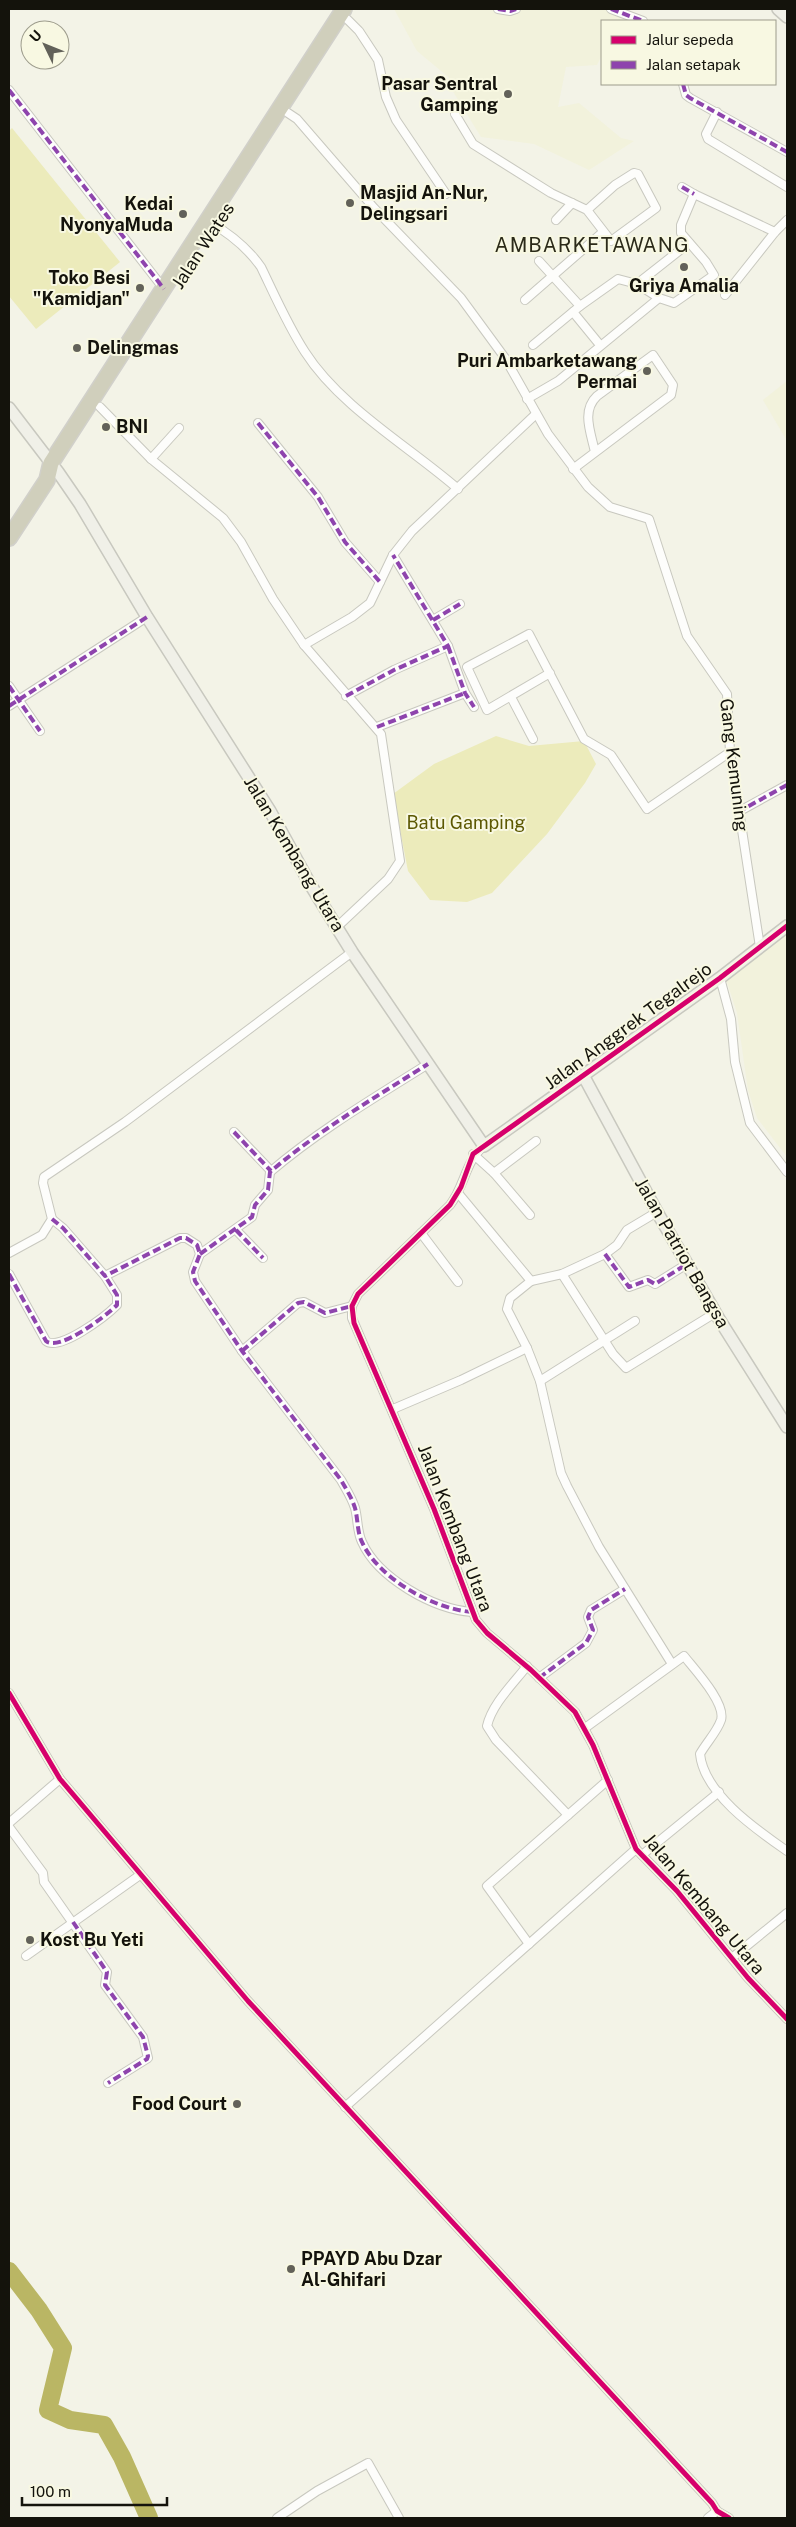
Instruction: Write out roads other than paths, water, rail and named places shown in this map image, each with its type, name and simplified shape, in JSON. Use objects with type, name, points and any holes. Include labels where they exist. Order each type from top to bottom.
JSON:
[{"type":"highway","name":"Jalan Wates","points":[[9,538],[52,472],[164,289],[288,113],[349,12]]},
{"type":"highway","name":"Jalan Wates","points":[[52,472],[100,407],[212,223],[349,12]]},
{"type":"street","points":[[498,9],[510,11],[516,9]]},
{"type":"street","points":[[611,9],[640,20]]},
{"type":"street","points":[[778,9],[787,17]]},
{"type":"street","points":[[349,12],[378,60],[386,97],[396,120],[446,194]]},
{"type":"street","points":[[683,85],[686,95],[787,152]]},
{"type":"street","points":[[9,90],[164,289]]},
{"type":"street","points":[[717,112],[706,134],[708,139],[787,187]]},
{"type":"street","name":"Gang Kemuning","points":[[288,113],[298,119],[374,208],[460,298],[505,358],[536,414],[573,469],[588,487],[610,507],[649,519],[687,636],[726,693],[730,752],[738,812],[760,947]]},
{"type":"street","points":[[455,114],[473,144],[572,204],[587,210],[608,240],[615,240],[656,208],[638,174],[634,172],[587,210]]},
{"type":"street","points":[[682,187],[775,232]]},
{"type":"street","points":[[533,345],[614,280],[625,279],[659,298],[674,303],[712,278],[714,272],[681,233],[681,225],[694,194]]},
{"type":"street","points":[[556,220],[572,204]]},
{"type":"street","points":[[725,295],[775,232],[787,220]]},
{"type":"street","points":[[212,223],[242,244],[261,267],[305,353],[322,373],[359,410],[458,489]]},
{"type":"street","points":[[525,300],[602,232]]},
{"type":"street","points":[[637,284],[689,243]]},
{"type":"street","points":[[539,262],[580,306]]},
{"type":"street","points":[[527,399],[558,381],[659,298]]},
{"type":"street","points":[[573,312],[600,346]]},
{"type":"street","points":[[573,469],[671,395],[673,385],[653,355],[597,396],[590,404],[587,412],[595,452]]},
{"type":"street","points":[[100,407],[151,459],[223,518],[245,548],[273,599],[304,645],[346,696],[377,728],[384,742],[400,860],[388,879],[338,926]]},
{"type":"street","name":"Jalan Kembang Utara","points":[[9,408],[147,617],[270,811],[310,884],[338,926],[352,952],[409,1033],[484,1146]]},
{"type":"street","points":[[304,645],[363,610],[373,600],[393,555],[412,531],[536,414]]},
{"type":"street","points":[[258,423],[318,497],[345,542],[380,582]]},
{"type":"street","points":[[151,459],[179,428]]},
{"type":"street","points":[[393,555],[448,646],[466,694],[474,707]]},
{"type":"street","points":[[433,620],[460,604]]},
{"type":"street","points":[[9,706],[147,617]]},
{"type":"street","points":[[550,673],[487,710],[467,667],[530,634],[584,739],[611,754],[647,809],[730,752]]},
{"type":"street","points":[[346,696],[394,670],[448,646]]},
{"type":"street","points":[[9,686],[40,731]]},
{"type":"street","points":[[377,728],[466,694]]},
{"type":"street","points":[[511,697],[534,739]]},
{"type":"street","points":[[738,812],[787,785]]},
{"type":"street","name":"Jalan Anggrek Tegalrejo","points":[[484,1146],[720,978],[787,926]]},
{"type":"street","points":[[9,1274],[46,1341],[52,1344],[62,1343],[117,1305],[117,1295],[105,1276],[63,1228],[52,1219],[43,1183],[44,1177],[125,1122],[352,952]]},
{"type":"street","points":[[720,978],[731,1019],[735,1062],[750,1123],[787,1172]]},
{"type":"street","points":[[428,1064],[343,1117],[272,1171],[268,1177],[268,1190],[254,1207],[254,1215],[236,1230],[200,1254],[193,1272],[195,1281],[242,1350],[341,1480],[353,1502],[362,1544],[387,1574],[411,1591],[457,1610],[472,1612]]},
{"type":"street","name":"Jalan Patriot Bangsa","points":[[583,1075],[657,1212],[715,1313],[787,1427]]},
{"type":"street","points":[[234,1132],[272,1171]]},
{"type":"street","points":[[494,1173],[536,1142]]},
{"type":"street","points":[[242,1350],[298,1303],[304,1302],[325,1313],[352,1306],[358,1294],[450,1205],[458,1193],[473,1154],[484,1146]]},
{"type":"street","points":[[473,1154],[494,1173],[530,1215]]},
{"type":"street","points":[[458,1193],[531,1282]]},
{"type":"street","points":[[657,1212],[627,1230],[617,1244],[605,1254],[562,1274],[531,1282],[510,1298],[506,1305],[510,1317],[527,1348],[540,1381],[561,1473],[583,1519],[672,1664]]},
{"type":"street","points":[[9,1253],[42,1235],[52,1219]]},
{"type":"street","points":[[236,1230],[263,1258]]},
{"type":"street","points":[[421,1233],[458,1282]]},
{"type":"street","points":[[105,1276],[180,1238],[186,1238],[197,1244],[200,1254]]},
{"type":"street","points":[[605,1254],[629,1287],[648,1280],[655,1284],[687,1264]]},
{"type":"street","points":[[562,1274],[621,1365],[628,1368],[715,1313]]},
{"type":"street","name":"Jalan Kembang Utara","points":[[352,1306],[354,1323],[393,1409],[448,1544],[472,1612],[482,1629],[527,1666],[575,1712],[585,1728],[639,1852],[677,1891],[733,1957],[748,1978],[787,2020]]},
{"type":"street","points":[[540,1381],[635,1320]]},
{"type":"street","points":[[393,1409],[461,1380],[527,1348]]},
{"type":"street","points":[[539,1678],[588,1641],[593,1630],[588,1617],[591,1610],[625,1589]]},
{"type":"street","points":[[585,1728],[684,1656],[722,1711],[719,1724],[700,1754],[705,1774],[732,1810],[750,1826],[787,1851]]},
{"type":"street","points":[[527,1666],[489,1719],[487,1726],[496,1740],[568,1814]]},
{"type":"street","points":[[9,1693],[60,1779],[248,2001],[560,2337],[717,2511],[729,2518]]},
{"type":"street","points":[[60,1779],[9,1825],[44,1873],[44,1882],[108,1972],[105,1985],[143,2036],[147,2059],[110,2082]]},
{"type":"street","points":[[528,1944],[487,1886],[608,1780]]},
{"type":"street","points":[[345,2107],[528,1944],[639,1852],[719,1792]]},
{"type":"street","points":[[26,1956],[140,1875]]},
{"type":"street","points":[[733,1957],[787,1914]]},
{"type":"street","points":[[277,2518],[316,2490],[368,2463],[399,2518]]},
{"type":"street","points":[[708,2518],[717,2511]]},
{"type":"waterway","points":[[9,2271],[39,2310],[63,2348],[48,2410],[70,2420],[104,2425],[122,2457],[149,2518]]},
{"type":"place","name":"Pasar Sentral Gamping","points":[[508,94]]},
{"type":"place","name":"Masjid An-Nur, Delingsari","points":[[350,203]]},
{"type":"place","name":"Kedai NyonyaMuda","points":[[183,214]]},
{"type":"place","name":"Griya Amalia","points":[[684,267]]},
{"type":"place","name":"Toko Besi \"Kamidjan\"","points":[[140,288]]},
{"type":"place","name":"Delingmas","points":[[77,348]]},
{"type":"place","name":"Puri Ambarketawang Permai","points":[[647,371]]},
{"type":"place","name":"BNI","points":[[106,427]]},
{"type":"place","name":"Kost Bu Yeti","points":[[30,1940]]},
{"type":"place","name":"Food Court","points":[[237,2104]]},
{"type":"place","name":"PPAYD Abu Dzar Al-Ghifari","points":[[291,2269]]},
{"type":"district","name":"AMBARKETAWANG","points":[[592,245]]},
{"type":"park label","name":"Batu Gamping","points":[[466,823]]}]
